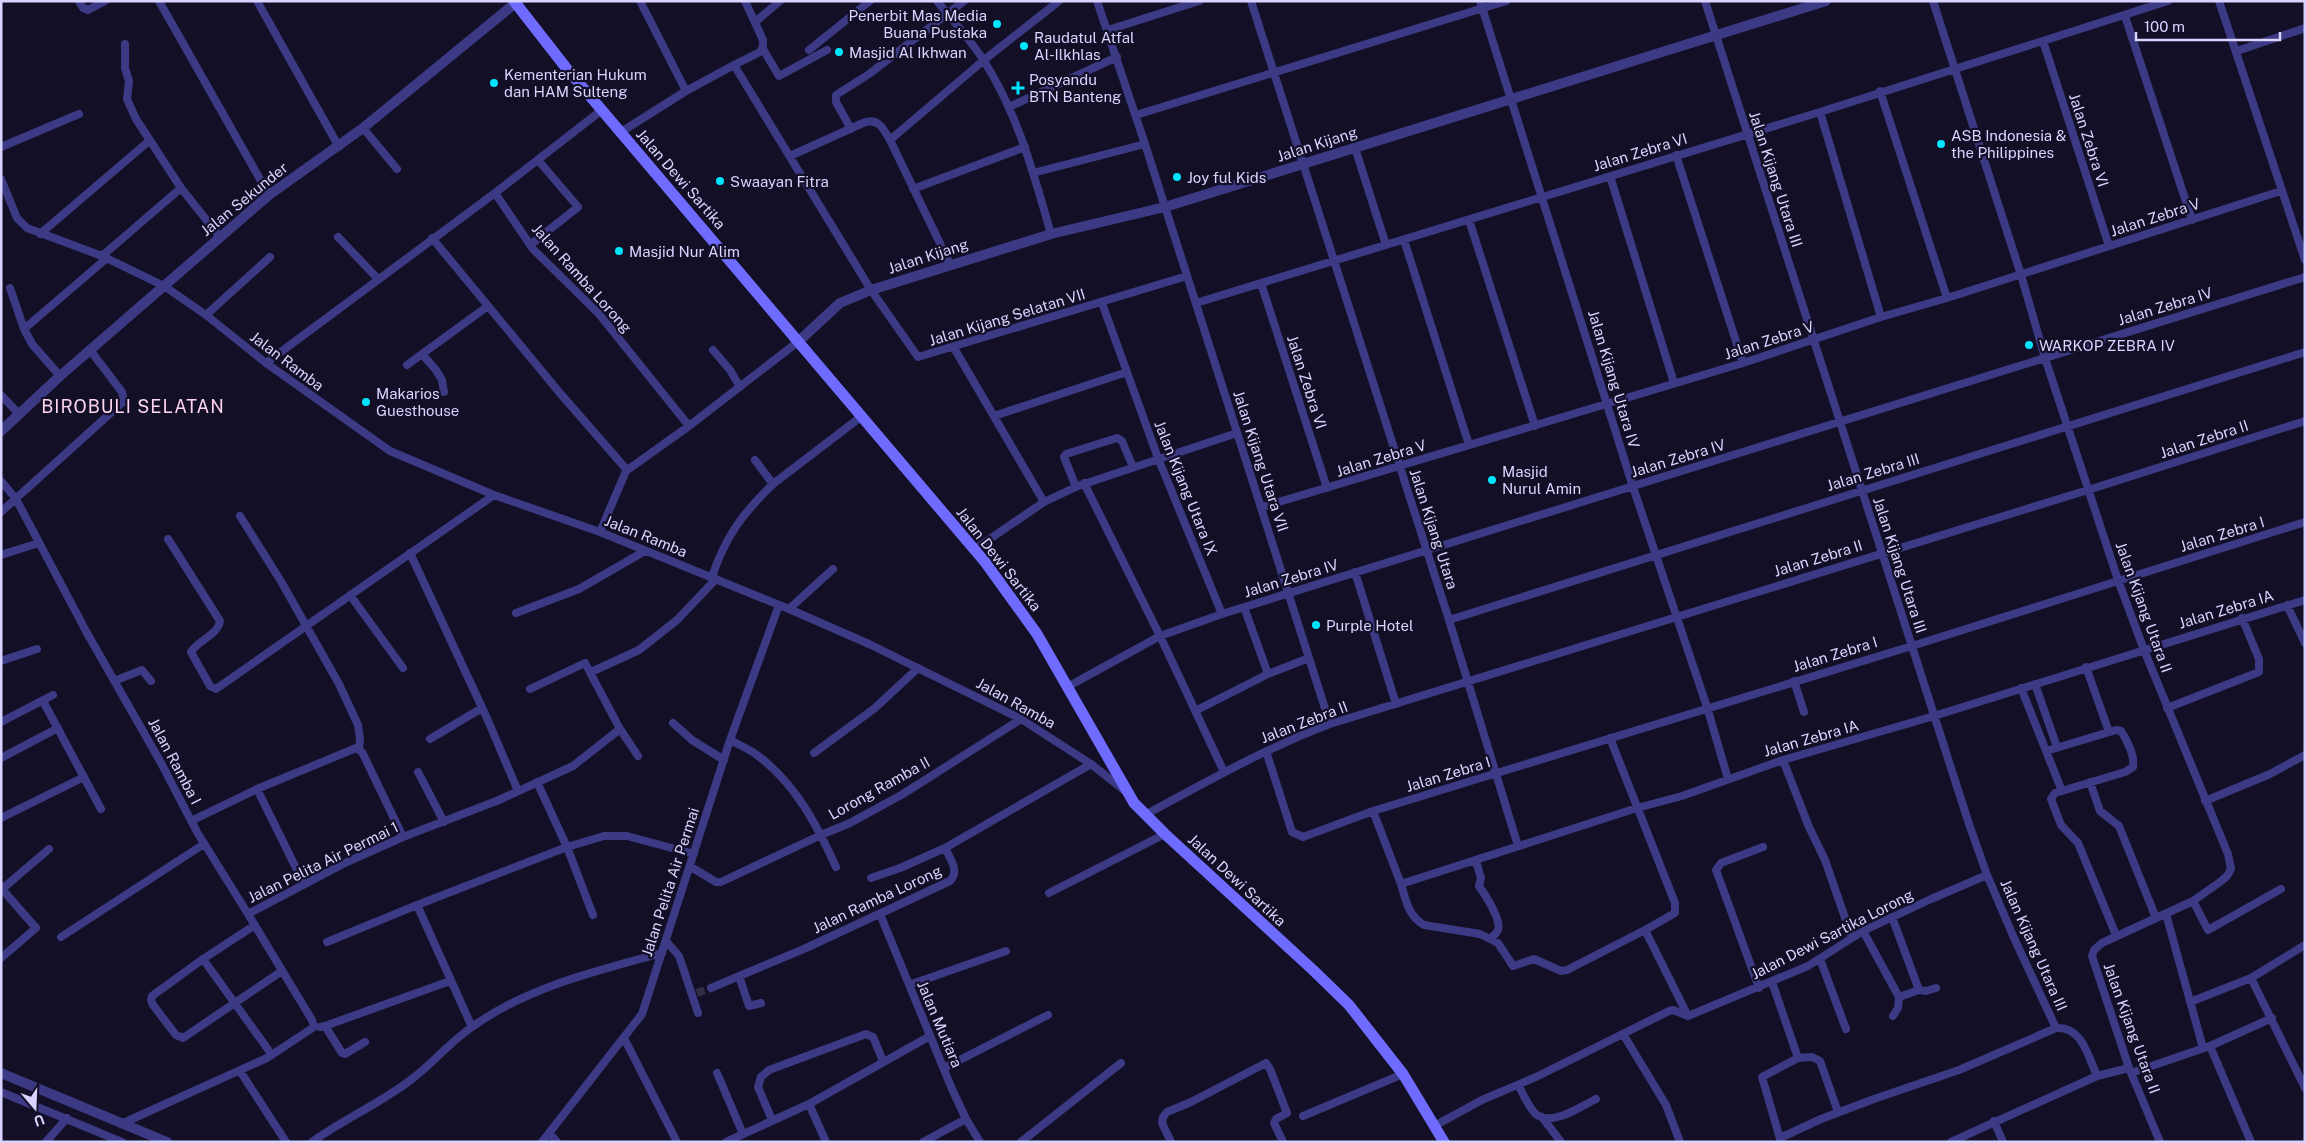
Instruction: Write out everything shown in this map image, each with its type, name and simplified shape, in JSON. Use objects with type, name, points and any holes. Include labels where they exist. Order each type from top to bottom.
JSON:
[{"type":"main road","name":"Jalan Dewi Sartika","points":[[516,2],[602,110],[975,549],[1031,625],[1069,686],[1129,795],[1145,815],[1348,1005],[1403,1074],[1436,1125],[1444,1142]]},
{"type":"street","points":[[80,1],[83,8],[88,10],[105,1]]},
{"type":"street","points":[[159,1],[268,195]]},
{"type":"street","points":[[257,1],[339,147]]},
{"type":"street","points":[[640,1],[686,91]]},
{"type":"street","points":[[745,1],[764,43],[763,49],[779,76],[827,50]]},
{"type":"street","points":[[755,22],[780,1]]},
{"type":"street","points":[[809,50],[870,1]]},
{"type":"street","points":[[937,1],[984,60],[1009,107],[1025,147],[1051,234]]},
{"type":"street","points":[[851,128],[836,102],[836,94],[869,74],[964,1]]},
{"type":"street","points":[[890,140],[984,60],[1059,1]]},
{"type":"street","name":"Jalan Kijang Utara VII","points":[[1097,1],[1117,57],[1330,724]]},
{"type":"street","points":[[1165,1],[1168,10]]},
{"type":"street","points":[[1108,30],[1199,1]]},
{"type":"street","name":"Jalan Kijang Utara","points":[[1251,1],[1469,681],[1518,846]]},
{"type":"street","points":[[1136,116],[1273,74],[1482,5],[1506,1]]},
{"type":"street","name":"Jalan Kijang Utara III","points":[[1705,1],[1812,341],[1987,875],[2056,1028],[2068,1028],[2076,1033],[2097,1076]]},
{"type":"street","name":"Jalan Kijang","points":[[799,341],[840,303],[871,290],[1051,234],[1165,207],[1304,165],[1826,1]]},
{"type":"street","name":"Jalan Kijang Utara II","points":[[1933,1],[2021,275],[2045,358],[2069,426],[2118,580],[2167,708],[2228,854],[2231,869],[2227,876],[2193,901],[2116,935],[2097,947],[2092,956],[2130,1070],[2160,1142]]},
{"type":"street","name":"Jalan Zebra VI","points":[[1196,303],[1820,112],[1880,91],[2168,1]]},
{"type":"street","points":[[2220,1],[2305,260]]},
{"type":"street","name":"Jalan Sekunder","points":[[1,431],[60,376],[268,195],[283,183],[339,147],[516,2]]},
{"type":"street","name":"Jalan Kijang Utara IV","points":[[1482,5],[1633,487],[1707,707],[1728,779]]},
{"type":"street","points":[[2125,16],[2192,220]]},
{"type":"street","points":[[2237,51],[2305,28]]},
{"type":"street","name":"Jalan Zebra VI","points":[[2043,41],[2109,246]]},
{"type":"street","points":[[125,44],[125,68],[129,82],[127,99],[149,141],[181,188],[220,237]]},
{"type":"street","points":[[621,132],[686,91],[763,49]]},
{"type":"street","points":[[1009,107],[1117,57]]},
{"type":"street","name":"Jalan Kijang Selatan VII","points":[[734,65],[871,290],[916,356],[926,356],[954,348],[1187,276]]},
{"type":"street","points":[[1880,91],[1947,298]]},
{"type":"street","points":[[266,363],[602,110]]},
{"type":"street","points":[[1820,112],[1881,317]]},
{"type":"street","points":[[1,147],[79,114]]},
{"type":"street","points":[[790,156],[868,121],[880,124],[890,140],[950,264]]},
{"type":"street","points":[[363,128],[397,169]]},
{"type":"street","points":[[40,234],[149,141]]},
{"type":"street","points":[[1033,173],[1145,144]]},
{"type":"street","points":[[913,188],[1025,147]]},
{"type":"street","points":[[1355,148],[1386,245]]},
{"type":"street","points":[[1676,155],[1743,363]]},
{"type":"street","points":[[530,245],[578,207],[538,160]]},
{"type":"street","points":[[1610,176],[1674,383]]},
{"type":"street","name":"Jalan Ramba","points":[[1,179],[18,218],[27,228],[104,257],[164,286],[266,363],[384,448],[494,494],[600,532],[714,578],[789,609],[918,668],[1021,719],[1091,764],[1129,795]]},
{"type":"street","points":[[24,328],[181,188]]},
{"type":"street","name":"Jalan Zebra V","points":[[1262,507],[1743,363],[1881,317],[2021,275],[2281,191]]},
{"type":"street","name":"Jalan Ramba Lorong","points":[[494,193],[530,245],[599,314],[689,426]]},
{"type":"street","points":[[1469,220],[1535,426]]},
{"type":"street","points":[[338,237],[378,279]]},
{"type":"street","points":[[432,238],[628,470]]},
{"type":"street","points":[[1404,240],[1469,445]]},
{"type":"street","points":[[206,316],[270,257]]},
{"type":"street","name":"Jalan Zebra IV","points":[[1069,686],[1160,636],[1288,592],[1633,487],[2305,277]]},
{"type":"street","name":"Jalan Zebra VI","points":[[1261,283],[1327,488]]},
{"type":"street","points":[[10,288],[24,328],[32,344],[60,376]]},
{"type":"street","name":"Jalan Kijang Utara IX","points":[[1102,303],[1158,458],[1222,614]]},
{"type":"street","points":[[407,365],[488,306]]},
{"type":"street","points":[[600,532],[624,474],[628,470],[689,426],[799,341]]},
{"type":"street","points":[[954,348],[1044,502]]},
{"type":"street","points":[[1,512],[124,401],[122,392],[90,350]]},
{"type":"street","points":[[713,350],[730,370],[740,387]]},
{"type":"street","name":"Jalan Zebra III","points":[[1449,620],[2305,352]]},
{"type":"street","points":[[422,354],[442,380],[444,392]]},
{"type":"street","points":[[994,416],[1127,372]]},
{"type":"street","points":[[1,395],[19,414]]},
{"type":"street","points":[[591,672],[643,647],[677,620],[714,578],[719,553],[749,507],[773,484],[862,416]]},
{"type":"street","name":"Jalan Zebra II","points":[[1145,815],[1266,751],[1330,724],[2305,421]]},
{"type":"street","points":[[975,549],[1044,502],[1080,485],[1237,433]]},
{"type":"street","points":[[1132,467],[1122,442],[1117,438],[1066,454],[1064,457],[1160,636],[1224,772]]},
{"type":"street","points":[[755,460],[773,484]]},
{"type":"street","name":"Jalan Ramba I","points":[[1,481],[16,499],[87,633],[192,821],[257,789],[353,748],[359,749]]},
{"type":"street","points":[[168,539],[220,622],[218,628],[192,650],[193,658],[211,688],[222,686],[306,624],[494,494]]},
{"type":"street","points":[[240,516],[340,684],[355,716],[359,731],[359,749],[403,837]]},
{"type":"street","name":"Jalan Zebra I","points":[[1266,751],[1292,832],[1303,837],[1373,811],[1497,774],[1707,707],[1912,646],[2305,522]]},
{"type":"street","points":[[1,555],[39,543]]},
{"type":"street","points":[[516,613],[579,589],[645,551]]},
{"type":"street","points":[[410,553],[482,708],[518,791]]},
{"type":"street","points":[[789,609],[833,570]]},
{"type":"street","points":[[1355,572],[1396,704]]},
{"type":"street","points":[[350,594],[403,668]]},
{"type":"street","name":"Jalan Zebra IA","points":[[1400,884],[1637,808],[1682,796],[1783,760],[1934,716],[2242,618],[2305,600]]},
{"type":"street","name":"Jalan Pelita Air Permai","points":[[542,1142],[642,1014],[691,867],[730,740],[779,605]]},
{"type":"street","points":[[2287,605],[2305,643]]},
{"type":"street","points":[[1244,607],[1268,674]]},
{"type":"street","points":[[2167,708],[2252,677],[2258,672],[2259,659],[2242,618]]},
{"type":"street","points":[[1,661],[37,649]]},
{"type":"street","points":[[1195,711],[1268,674],[1309,658]]},
{"type":"street","points":[[530,689],[582,662],[586,663],[620,729],[638,756]]},
{"type":"street","points":[[2086,667],[2109,732]]},
{"type":"street","points":[[814,753],[875,708],[918,668]]},
{"type":"street","points":[[114,680],[142,670],[151,681]]},
{"type":"street","points":[[1794,681],[1804,712]]},
{"type":"street","points":[[2034,684],[2057,747]]},
{"type":"street","points":[[2021,688],[2062,791]]},
{"type":"street","points":[[1,722],[53,696]]},
{"type":"street","points":[[44,700],[101,809]]},
{"type":"street","points":[[430,739],[482,708]]},
{"type":"street","name":"Lorong Ramba II","points":[[691,867],[716,882],[721,882],[850,823],[903,794],[1021,719]]},
{"type":"street","points":[[673,723],[692,740],[724,760]]},
{"type":"street","points":[[1,758],[58,728]]},
{"type":"street","name":"Jalan Pelita Air Permai 1","points":[[314,1027],[312,1020],[248,914],[304,884],[403,837],[518,791],[579,762],[620,729]]},
{"type":"street","points":[[2046,751],[2116,730],[2121,731],[2123,734],[2132,755],[2132,767],[2125,772],[2062,791],[2053,795],[2050,799],[2061,825],[2078,842],[2116,935]]},
{"type":"street","points":[[1373,811],[1411,916],[1424,925],[1480,934],[1498,942],[1513,966],[1534,960],[1561,971],[1567,970],[1675,913],[1675,903],[1610,738]]},
{"type":"street","points":[[730,740],[757,755],[776,771],[806,807],[836,867]]},
{"type":"street","points":[[2205,801],[2270,774],[2305,755]]},
{"type":"street","points":[[1783,760],[1809,827],[1826,860],[1852,938]]},
{"type":"street","name":"Jalan Ramba Lorong","points":[[711,988],[880,914],[952,879],[955,871],[945,848],[1091,764]]},
{"type":"street","points":[[418,772],[444,822]]},
{"type":"street","points":[[1,818],[84,777]]},
{"type":"street","points":[[537,782],[567,847],[593,915]]},
{"type":"street","points":[[2090,782],[2100,811],[2119,826],[2156,918]]},
{"type":"street","points":[[257,789],[304,884]]},
{"type":"street","points":[[192,821],[204,844],[248,914]]},
{"type":"street","points":[[1049,893],[1165,834]]},
{"type":"street","points":[[327,942],[567,847],[604,836],[625,836],[694,854]]},
{"type":"street","points":[[61,937],[204,844]]},
{"type":"street","points":[[1758,988],[1716,870],[1721,863],[1763,847]]},
{"type":"street","points":[[1,958],[36,928],[2,889],[49,848]]},
{"type":"street","points":[[871,878],[900,868],[945,848]]},
{"type":"street","points":[[1476,861],[1481,878],[1479,886],[1487,896],[1499,923],[1498,930],[1490,939]]},
{"type":"street","name":"Jalan Dewi Sartika Lorong","points":[[1436,1125],[1482,1100],[1518,1085],[1669,1011],[1688,1016],[1772,982],[1820,959],[1863,931],[1987,875]]},
{"type":"street","points":[[2193,901],[2208,930],[2281,889]]},
{"type":"street","points":[[416,906],[472,1027]]},
{"type":"street","name":"Jalan Mutiara","points":[[880,914],[966,1120],[980,1142]]},
{"type":"street","points":[[2166,914],[2190,1002],[2207,1047],[2251,1142]]},
{"type":"street","points":[[1892,917],[1919,990]]},
{"type":"street","points":[[254,925],[152,996],[153,1005],[180,1038],[187,1036],[234,1002],[282,971]]},
{"type":"street","points":[[1645,930],[1688,1016]]},
{"type":"street","points":[[1863,931],[1899,997],[1898,1008],[1893,1016]]},
{"type":"street","points":[[666,941],[679,956],[698,1013]]},
{"type":"street","points":[[2190,1002],[2251,978],[2305,945]]},
{"type":"street","points":[[909,985],[1006,951]]},
{"type":"street","points":[[312,1142],[345,1119],[412,1080],[472,1027],[512,1004],[556,985],[662,953]]},
{"type":"street","points":[[203,959],[272,1055]]},
{"type":"street","points":[[1820,959],[1846,1029]]},
{"type":"street","points":[[739,976],[748,1005],[760,1003]]},
{"type":"street","points":[[2251,978],[2305,1088]]},
{"type":"street","points":[[121,1124],[272,1055],[314,1027],[325,1026],[450,981]]},
{"type":"street","points":[[1772,982],[1798,1058]]},
{"type":"street","points":[[1899,997],[1919,990],[1926,991],[1936,988]]},
{"type":"street","points":[[944,1068],[1048,1015]]},
{"type":"street","points":[[1951,1142],[2097,1076],[2130,1070],[2207,1047],[2272,1018]]},
{"type":"street","points":[[325,1026],[342,1053],[345,1054],[366,1042]]},
{"type":"street","points":[[1838,1112],[1820,1061],[1812,1056],[1798,1058],[1762,1077],[1780,1140],[1838,1112],[1959,1070],[2056,1028]]},
{"type":"street","points":[[772,1120],[758,1087],[762,1078],[769,1070],[866,1034],[873,1037],[883,1061]]},
{"type":"street","points":[[1624,1034],[1666,1106],[1680,1142]]},
{"type":"street","points":[[726,1142],[809,1104],[930,1036]]},
{"type":"street","points":[[624,1038],[677,1142]]},
{"type":"street","points":[[1021,1142],[1121,1063]]},
{"type":"street","points":[[1171,1142],[1162,1123],[1163,1117],[1167,1112],[1191,1102],[1266,1063],[1287,1113],[1276,1119],[1274,1124],[1282,1142]]},
{"type":"street","points":[[240,1071],[286,1142]]},
{"type":"street","points":[[1,1073],[166,1142]]},
{"type":"street","points":[[717,1073],[742,1134]]},
{"type":"street","points":[[1303,1116],[1403,1074]]},
{"type":"street","points":[[1518,1085],[1534,1111],[1542,1117],[1561,1142]]},
{"type":"street","points":[[1,1092],[122,1142]]},
{"type":"street","points":[[1542,1117],[1559,1116],[1596,1099]]},
{"type":"street","points":[[809,1104],[826,1142]]},
{"type":"street","points":[[46,1142],[66,1118]]},
{"type":"street","points":[[923,1142],[966,1120]]},
{"type":"street","points":[[1994,1121],[2003,1142]]},
{"type":"street","points":[[549,1133],[557,1142]]},
{"type":"tunnel","points":[[697,993],[711,988]]},
{"type":"place","name":"Penerbit Mas Media Buana Pustaka","points":[[997,24]]},
{"type":"place","name":"Raudatul Atfal Al-Ilkhlas","points":[[1024,46]]},
{"type":"place","name":"Masjid Al Ikhwan","points":[[839,52]]},
{"type":"place","name":"Kementerian Hukum dan HAM Sulteng","points":[[494,83]]},
{"type":"place","name":"Posyandu BTN Banteng","points":[[1018,88]]},
{"type":"place","name":"ASB Indonesia & the Philippines","points":[[1941,144]]},
{"type":"place","name":"Joy ful Kids","points":[[1177,177]]},
{"type":"place","name":"Swaayan Fitra","points":[[720,181]]},
{"type":"place","name":"Masjid Nur Alim","points":[[619,251]]},
{"type":"place","name":"WARKOP ZEBRA IV","points":[[2029,345]]},
{"type":"place","name":"Makarios Guesthouse","points":[[366,402]]},
{"type":"place","name":"Masjid Nurul Amin","points":[[1492,480]]},
{"type":"place","name":"Purple Hotel","points":[[1316,625]]},
{"type":"district","name":"BIROBULI SELATAN","points":[[133,406]]}]
